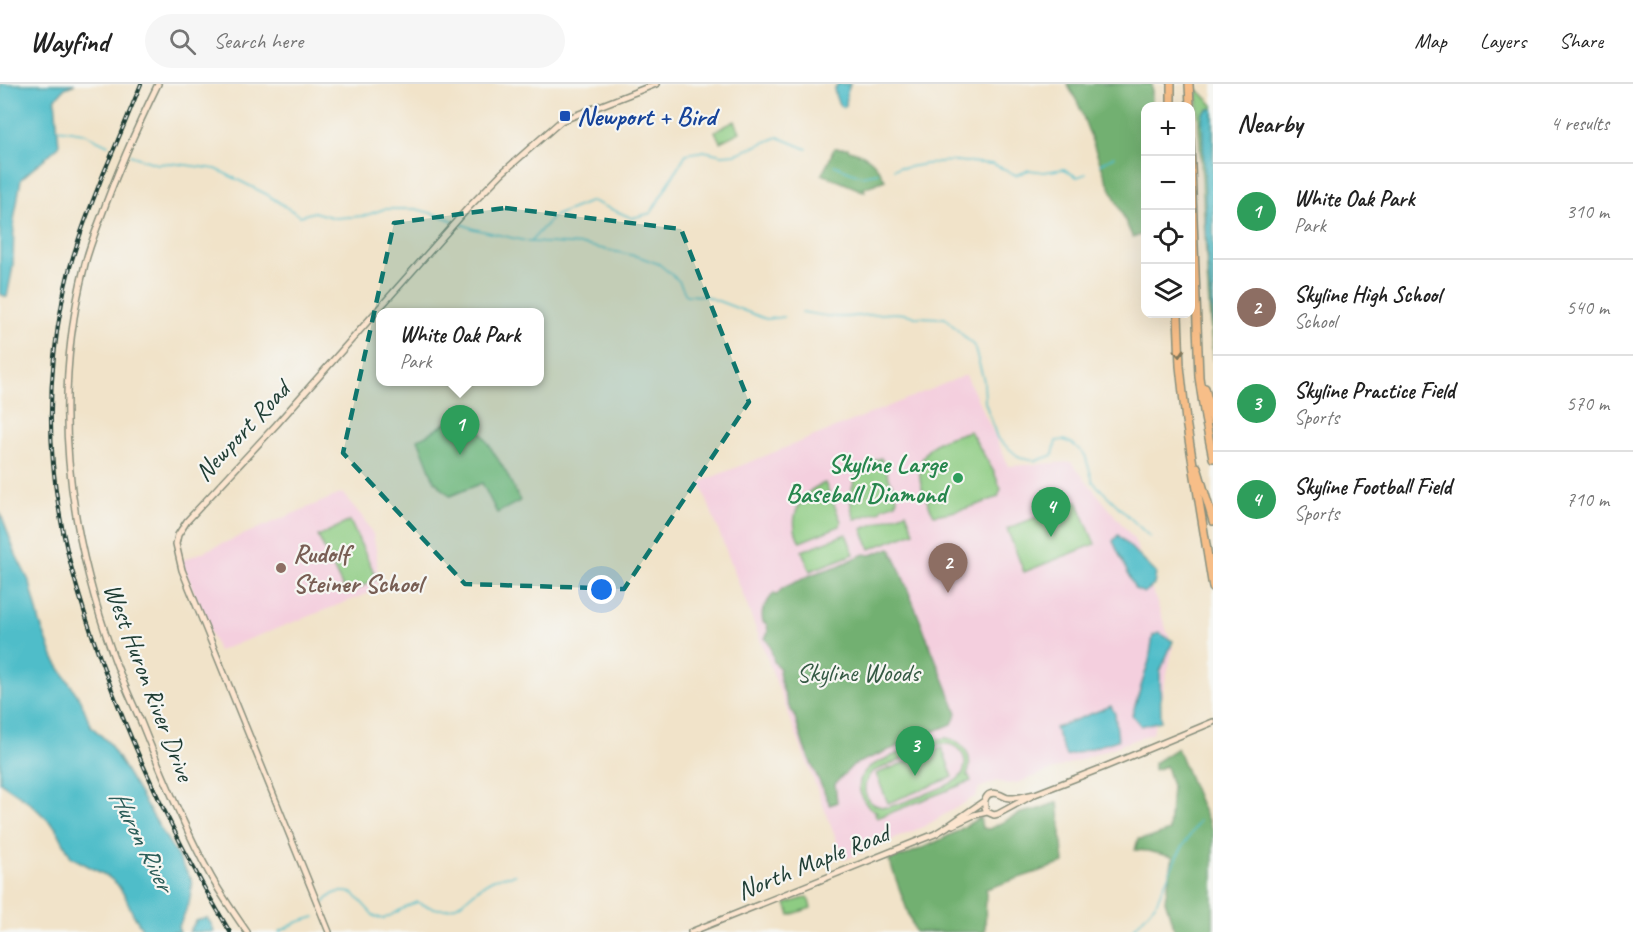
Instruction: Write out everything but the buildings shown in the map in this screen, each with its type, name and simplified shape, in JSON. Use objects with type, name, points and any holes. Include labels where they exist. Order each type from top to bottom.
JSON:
[{"type":"highway","points":[[1171,84],[1172,102]]},
{"type":"highway","points":[[1189,84],[1190,102]]},
{"type":"highway","points":[[1192,156],[1199,377],[1204,418],[1213,458]]},
{"type":"highway","points":[[1178,318],[1180,366],[1186,421],[1213,588]]},
{"type":"highway","points":[[1198,346],[1213,421]]},
{"type":"highway","points":[[1186,421],[1213,521]]},
{"type":"street","name":"West Huron River Drive","points":[[158,84],[113,185],[85,263],[77,301],[66,389],[70,476],[83,555],[95,602],[116,665],[194,843],[247,932]]},
{"type":"street","name":"Newport Road","points":[[380,308],[502,173],[561,121],[656,84]]},
{"type":"street","name":"Newport Road","points":[[329,932],[178,560],[176,544],[178,535],[187,520],[376,312]]},
{"type":"street","points":[[1035,794],[1010,799],[994,794],[988,796],[984,801],[987,812],[994,814],[1035,794],[1213,722]]},
{"type":"street","points":[[1004,797],[1005,810]]},
{"type":"street","name":"North Maple Road","points":[[691,932],[935,834],[984,801]]},
{"type":"street","name":"North Maple Road","points":[[948,826],[987,812]]},
{"type":"highlighted area","points":[[505,208],[681,229],[749,402],[624,589],[465,584],[343,453],[394,223]]},
{"type":"shaded area","points":[[966,375],[1009,466],[1071,462],[1134,539],[1173,648],[1153,733],[1017,783],[1006,784],[997,781],[979,788],[976,796],[925,826],[844,860],[700,482]]},
{"type":"shaded area","name":"Rudolf Steiner School","points":[[342,493],[361,515],[373,534],[377,554],[377,590],[218,651],[181,561]]},
{"type":"green space","points":[[1067,84],[1152,84],[1152,102],[1141,102],[1141,235],[1133,238],[1105,176],[1078,103]]},
{"type":"green space","points":[[1197,89],[1213,105],[1213,361],[1208,292]]},
{"type":"green space","points":[[735,121],[740,132],[720,142],[715,131]]},
{"type":"green space","points":[[834,148],[848,148],[867,157],[875,164],[885,180],[864,188],[865,192],[822,174]]},
{"type":"green space","points":[[467,410],[506,472],[520,501],[497,513],[482,483],[450,496],[434,480],[418,439]]},
{"type":"green space","name":"Skyline Large Baseball Diamond","points":[[970,431],[994,472],[1001,489],[998,497],[967,508],[934,515],[921,485],[920,465],[924,455],[942,440]]},
{"type":"green space","points":[[881,458],[897,497],[896,503],[882,508],[881,511],[855,519],[851,500],[854,482],[864,468]]},
{"type":"green space","points":[[825,483],[841,521],[840,526],[800,542],[795,524],[798,506],[809,492]]},
{"type":"green space","points":[[1077,501],[1095,544],[1024,572],[1007,529]]},
{"type":"green space","points":[[906,512],[914,532],[870,549],[862,529]]},
{"type":"green space","points":[[350,521],[377,579],[346,594],[318,536]]},
{"type":"green space","points":[[846,534],[854,554],[810,571],[802,551]]},
{"type":"green space","name":"Skyline Woods","points":[[890,548],[957,713],[952,724],[853,765],[835,784],[837,802],[830,805],[804,747],[794,714],[782,687],[780,669],[774,662],[770,645],[765,638],[768,633],[767,624],[763,622],[763,610],[774,593],[776,595],[783,588],[864,554],[871,555]]},
{"type":"green space","points":[[940,739],[954,740],[964,747],[969,757],[967,776],[971,781],[877,818],[875,813],[877,812],[866,804],[860,793],[860,780],[867,769],[893,756]],"holes":[[[940,744],[954,746],[963,755],[964,769],[959,778],[937,790],[889,807],[881,807],[870,801],[865,785],[872,772]]]},
{"type":"green space","points":[[942,748],[953,777],[888,803],[876,774]]},
{"type":"green space","points":[[1177,748],[1213,831],[1213,932],[1175,932],[1165,900],[1173,857],[1135,850],[1138,839],[1150,838],[1169,831],[1172,786],[1166,766],[1154,770],[1154,763]]},
{"type":"green space","points":[[1058,802],[1064,863],[986,889],[985,932],[915,932],[889,860],[938,841],[980,817],[982,828],[989,829],[1021,813]]},
{"type":"green space","points":[[808,897],[811,908],[790,915],[786,904]]},
{"type":"water","points":[[0,84],[75,84],[65,88],[55,99],[59,146],[21,179],[14,220],[13,266],[7,297],[0,294]]},
{"type":"water","points":[[838,84],[850,84],[846,106],[843,108],[834,91]]},
{"type":"water","points":[[1208,109],[1213,109],[1213,335],[1207,253],[1202,119],[1203,113]]},
{"type":"water","name":"Huron River","points":[[0,512],[16,555],[30,583],[40,623],[54,659],[81,701],[91,726],[109,743],[191,879],[190,898],[178,928],[180,932],[144,932],[117,884],[107,876],[71,857],[56,828],[29,802],[0,782]]},
{"type":"water","points":[[1118,535],[1156,573],[1154,585],[1144,593],[1135,589],[1113,541]]},
{"type":"water","points":[[1159,633],[1173,641],[1160,672],[1161,721],[1141,726],[1132,715],[1149,661],[1153,635]]},
{"type":"water","points":[[1111,706],[1115,714],[1118,740],[1066,756],[1055,728]]},
{"type":"water","points":[[207,918],[214,932],[189,932],[196,921]]},
{"type":"waterway","points":[[58,129],[83,133],[108,145]]},
{"type":"waterway","points":[[530,242],[554,216],[592,201],[632,218],[651,213],[686,154],[704,151],[722,155],[736,154],[778,137],[807,149]]},
{"type":"waterway","points":[[130,155],[157,164],[171,163],[216,169],[266,194],[300,216],[314,212],[335,218],[364,216],[384,209],[416,209],[454,221]]},
{"type":"waterway","points":[[1100,165],[1114,156]]},
{"type":"waterway","points":[[894,169],[955,161],[993,164],[1016,175],[1029,170],[1044,172],[1064,169],[1077,177],[1086,174]]},
{"type":"waterway","points":[[834,165],[861,176],[878,173]]},
{"type":"waterway","points":[[459,223],[474,229],[530,242],[585,245],[640,257],[659,264],[679,281],[686,295],[705,296],[766,319],[784,317]]},
{"type":"waterway","points":[[802,312],[835,317],[899,313],[915,317],[945,318],[974,346],[984,381],[985,402],[997,438],[1020,458],[1036,461],[1053,455],[1056,441],[1064,440],[1073,444],[1085,455],[1093,482],[1150,537]]},
{"type":"waterway","points":[[1131,932],[1156,903],[1177,856],[1199,821]]},
{"type":"waterway","points":[[324,903],[330,896],[337,893],[353,893],[374,916],[383,919],[417,902],[442,909],[451,908],[492,880],[515,875]]},
{"type":"waterway","points":[[279,932],[298,922],[315,917]]},
{"type":"railway","points":[[141,84],[86,218],[66,281],[56,338],[52,380],[53,464],[60,516],[71,567],[103,666],[160,802],[193,868],[230,932]]},
{"type":"place","name":"Newport + Bird","points":[[565,116]]},
{"type":"place","name":"White Oak Park","points":[[460,455]]},
{"type":"place","name":"Skyline Large Baseball Diamond","points":[[958,478]]},
{"type":"place","name":"Skyline Football Field","points":[[1051,537]]},
{"type":"place","name":"Rudolf Steiner School","points":[[281,568]]},
{"type":"place","name":"Skyline High School","points":[[948,593]]},
{"type":"place","name":"Skyline Practice Field","points":[[915,776]]}]
